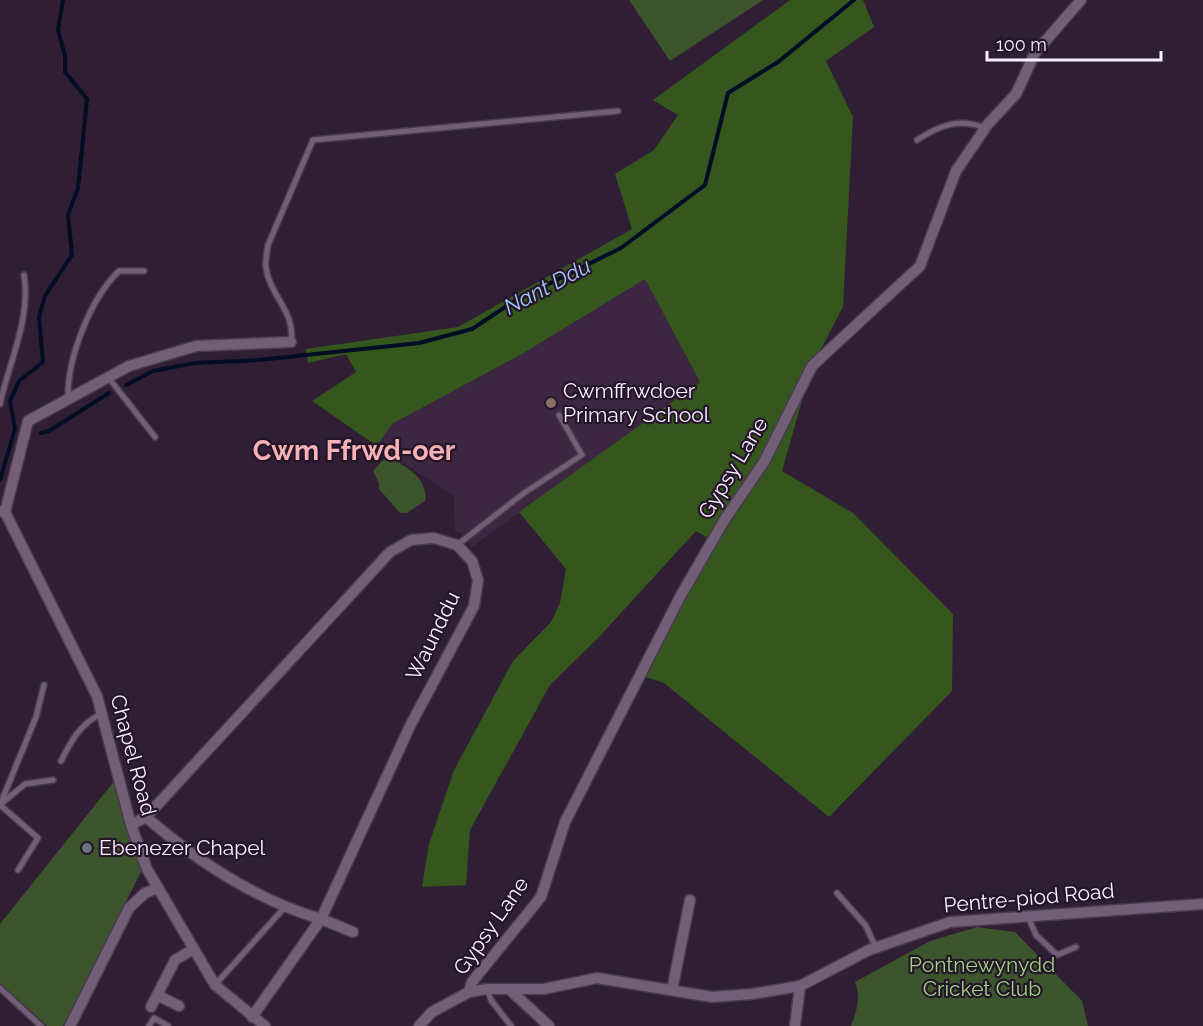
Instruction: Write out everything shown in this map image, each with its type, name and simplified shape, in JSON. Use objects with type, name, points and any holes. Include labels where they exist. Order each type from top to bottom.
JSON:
[{"type":"street","name":"Gypsy Lane","points":[[465,995],[472,982],[541,897],[565,822],[681,595],[724,519],[764,462],[812,366],[920,266],[956,171],[985,128],[1016,94],[1035,53],[1081,0]]},
{"type":"street","points":[[2,511],[28,421],[129,366],[196,346],[291,342]]},
{"type":"street","name":"Chapel Road","points":[[2,511],[97,696],[131,825],[147,869],[192,950],[215,985],[265,1026]]},
{"type":"street","points":[[131,825],[146,817],[390,552],[411,540],[435,538],[457,546]]},
{"type":"street","name":"Waunddu","points":[[252,1017],[321,919],[410,726],[474,606],[478,580],[472,561],[457,546]]},
{"type":"street","points":[[146,817],[168,836],[221,873],[284,908],[353,932]]},
{"type":"street","points":[[70,1026],[129,908],[145,893],[158,888]]},
{"type":"street","points":[[672,990],[690,900]]},
{"type":"street","name":"Pentre-piod Road","points":[[419,1026],[432,1011],[465,995],[487,989],[544,989],[597,978],[712,997],[800,986],[876,948],[950,922],[1203,904]]},
{"type":"street","points":[[151,1007],[175,960],[192,950]]},
{"type":"street","points":[[795,1026],[800,986]]},
{"type":"street","points":[[509,989],[549,1026]]},
{"type":"street","points":[[157,995],[179,1006]]},
{"type":"lane","points":[[291,342],[293,329],[268,276],[266,258],[268,244],[313,140],[618,111]]},
{"type":"lane","points":[[917,140],[950,123],[970,122],[985,128]]},
{"type":"lane","points":[[68,400],[70,369],[86,322],[118,271],[144,271]]},
{"type":"lane","points":[[0,405],[24,315],[27,292],[24,274]]},
{"type":"lane","points":[[108,377],[155,437]]},
{"type":"lane","points":[[457,546],[524,493],[582,455],[560,415]]},
{"type":"lane","points":[[0,805],[36,717],[44,686]]},
{"type":"lane","points":[[61,761],[78,730],[101,714]]},
{"type":"lane","points":[[0,805],[25,784],[53,780]]},
{"type":"lane","points":[[0,805],[38,838],[18,870]]},
{"type":"lane","points":[[837,893],[866,926],[876,948]]},
{"type":"lane","points":[[215,985],[284,908]]},
{"type":"lane","points":[[1027,915],[1030,928],[1058,955],[1076,947]]},
{"type":"lane","points":[[0,988],[41,1026]]},
{"type":"lane","points":[[487,989],[491,1000],[511,1026]]},
{"type":"lane","points":[[149,1026],[154,1018],[168,1026]]},
{"type":"shaded area","name":"Cwmffrwdoer Primary School","points":[[645,278],[700,382],[472,547],[461,533],[455,532],[454,496],[377,446],[392,424],[522,354]]},
{"type":"green space","points":[[629,0],[763,0],[670,61]]},
{"type":"green space","points":[[790,0],[863,0],[874,27],[826,61],[853,117],[843,307],[812,366],[782,471],[853,513],[953,614],[952,691],[829,817],[664,683],[640,675],[712,540],[696,531],[599,637],[550,685],[470,830],[466,885],[422,887],[429,844],[454,770],[513,661],[551,622],[560,603],[566,569],[519,512],[700,382],[645,279],[522,354],[392,424],[377,446],[312,401],[356,372],[346,354],[308,363],[306,349],[458,327],[632,229],[615,174],[654,150],[678,115],[653,100]]},
{"type":"green space","points":[[387,456],[414,474],[423,486],[425,501],[407,513],[400,513],[379,489],[379,483],[373,471]]},
{"type":"green space","points":[[115,780],[143,868],[63,1026],[47,1026],[0,983],[0,924]]},
{"type":"green space","name":"Pontnewynydd Cricket Club","points":[[977,927],[1015,932],[1082,1001],[1088,1026],[851,1026],[858,1004],[855,982],[930,941]]},
{"type":"waterway","points":[[0,480],[15,429],[10,401],[19,381],[43,362],[39,317],[45,296],[72,255],[68,215],[78,188],[87,99],[65,72],[65,56],[58,30],[63,0]]},
{"type":"waterway","name":"Nant Ddu","points":[[126,385],[153,371],[195,363],[259,360],[419,343],[472,329],[516,300],[621,248],[705,185],[728,93],[778,62],[854,0]]},
{"type":"waterway","name":"Nant Ddu","points":[[41,433],[49,431],[109,393]]},
{"type":"place","name":"Cwmffrwdoer Primary School","points":[[551,403]]},
{"type":"place","name":"Ebenezer Chapel","points":[[87,848]]},
{"type":"district","name":"Cwm Ffrwd-oer","points":[[354,451]]}]
